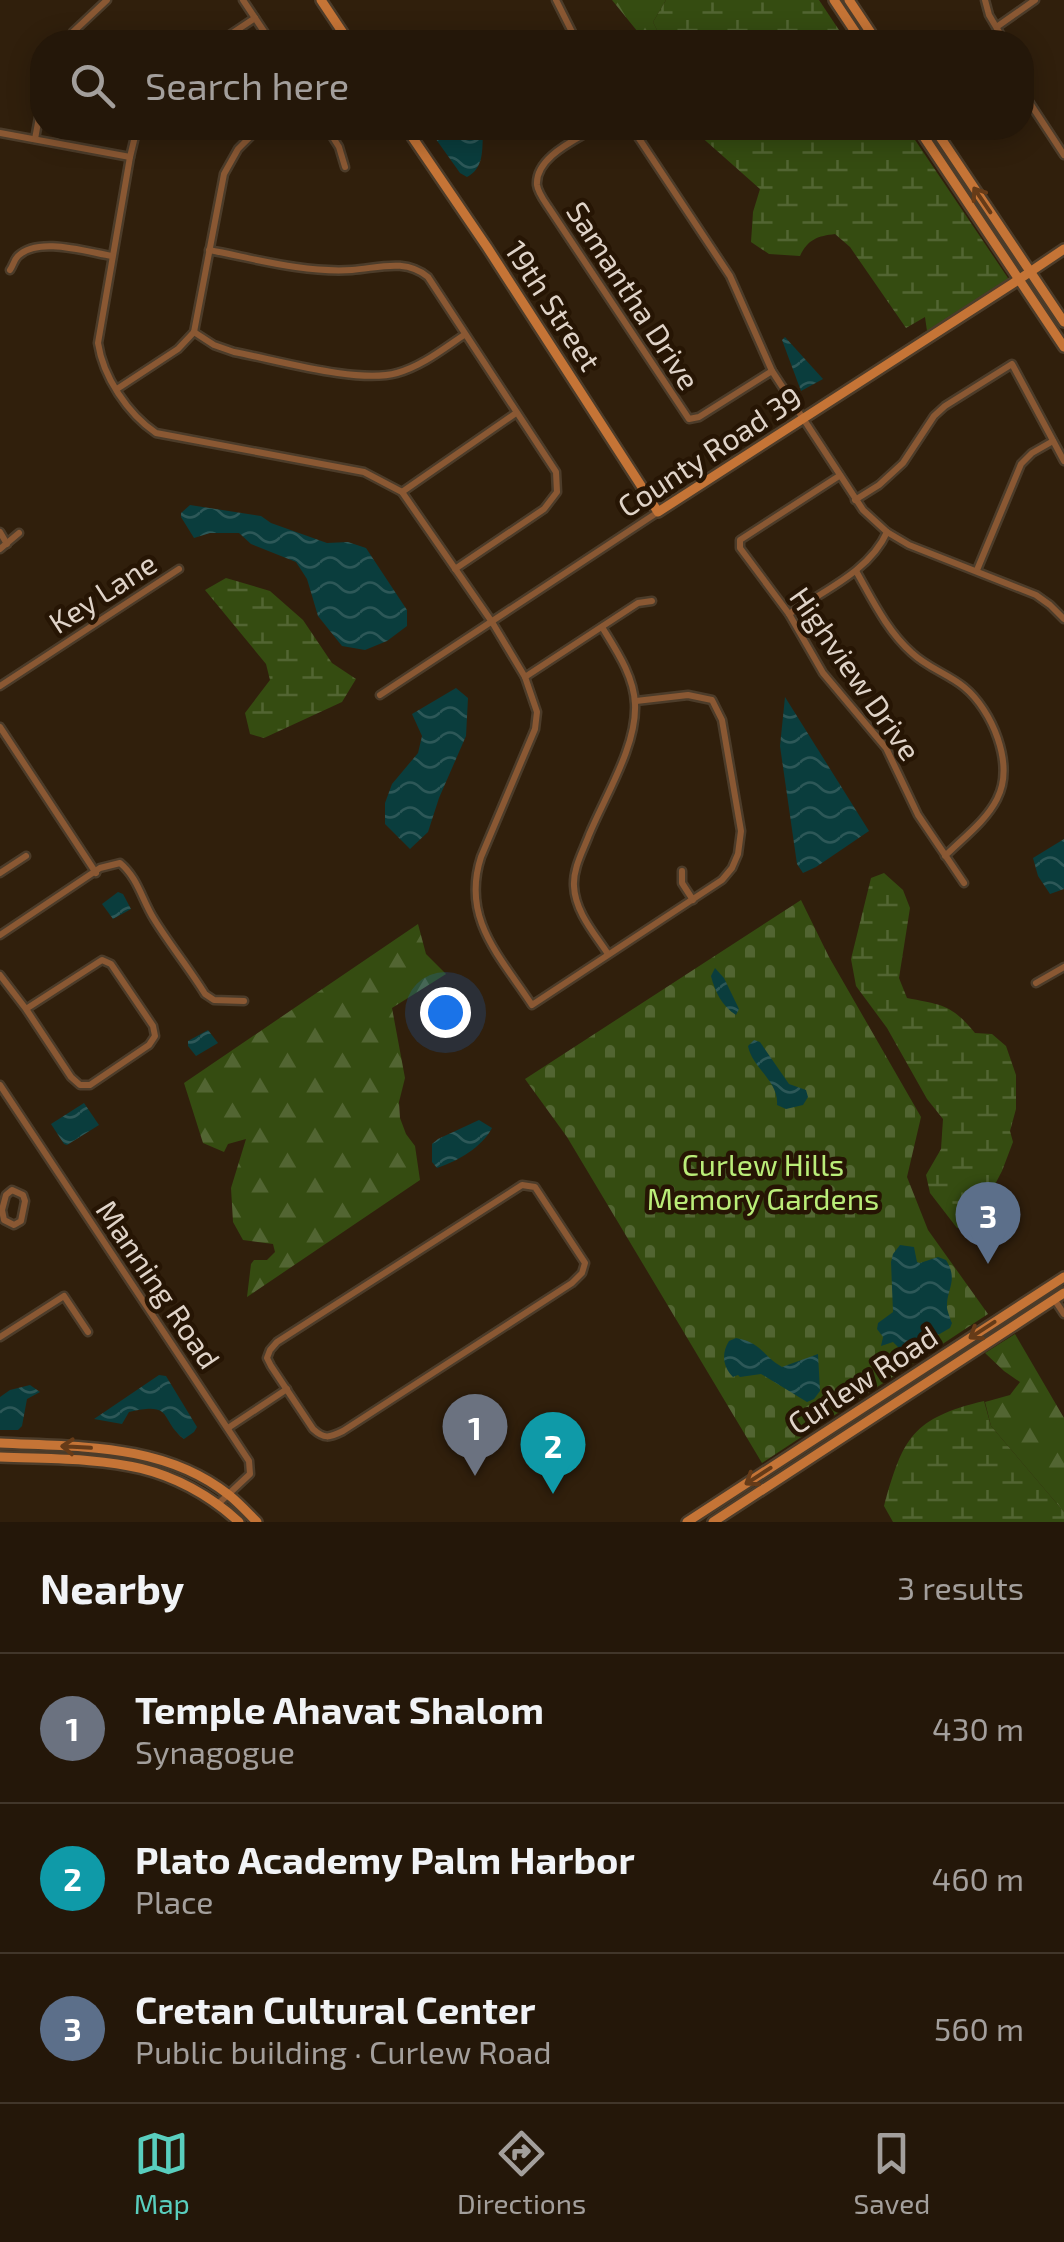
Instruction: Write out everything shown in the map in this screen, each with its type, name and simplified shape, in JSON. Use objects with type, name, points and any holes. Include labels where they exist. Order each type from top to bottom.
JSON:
[{"type":"main road","points":[[321,0],[342,30]]},
{"type":"main road","points":[[834,0],[854,30]]},
{"type":"main road","points":[[848,0],[869,30]]},
{"type":"main road","name":"19th Street","points":[[414,140],[658,512]]},
{"type":"main road","points":[[926,140],[1064,347]]},
{"type":"main road","points":[[942,140],[1064,322]]},
{"type":"main road","name":"County Road 39","points":[[658,512],[1064,249]]},
{"type":"main road","name":"Curlew Road","points":[[687,1522],[1064,1277]]},
{"type":"main road","name":"Curlew Road","points":[[712,1522],[1061,1293]]},
{"type":"main road","points":[[0,1442],[102,1448],[168,1462],[228,1494],[257,1522]]},
{"type":"main road","points":[[0,1457],[126,1464],[190,1485],[239,1522]]},
{"type":"main road","points":[[696,1522],[703,1512]]},
{"type":"street","points":[[75,30],[106,0]]},
{"type":"street","points":[[243,0],[263,30]]},
{"type":"street","points":[[556,0],[570,30]]},
{"type":"street","points":[[985,0],[1000,30]]},
{"type":"street","points":[[998,26],[1035,0]]},
{"type":"street","points":[[237,30],[255,18]]},
{"type":"street","points":[[1034,109],[1064,154]]},
{"type":"street","points":[[0,134],[30,138]]},
{"type":"street","points":[[41,140],[130,156]]},
{"type":"street","points":[[133,140],[98,343],[100,358],[140,422],[156,433],[364,472],[402,492],[525,677],[537,712],[535,730],[481,857],[474,893],[482,926],[532,1005],[722,880],[732,868],[740,847],[741,831],[722,720],[712,700],[688,695],[636,702]]},
{"type":"street","points":[[117,389],[178,348],[194,332],[224,174],[245,140]]},
{"type":"street","points":[[335,140],[345,167]]},
{"type":"street","name":"Samantha Drive","points":[[578,140],[550,158],[540,171],[537,186],[689,419],[699,417],[772,370]]},
{"type":"street","points":[[640,140],[730,276],[772,370],[863,510],[909,545],[1036,595],[1061,609],[1064,620]]},
{"type":"street","points":[[10,270],[19,255],[47,245],[112,256]]},
{"type":"street","points":[[209,250],[316,270],[403,264],[428,277],[556,472],[557,492],[544,509],[455,570]]},
{"type":"street","points":[[194,332],[234,352],[370,377],[420,364],[465,335]]},
{"type":"street","points":[[855,500],[880,485],[903,463],[934,416],[1012,364],[1064,460]]},
{"type":"street","points":[[402,492],[517,413]]},
{"type":"street","points":[[976,570],[1022,464],[1053,441]]},
{"type":"street","name":"Highview Drive","points":[[839,476],[740,540],[740,548],[788,614],[822,673],[886,748],[918,815],[964,884]]},
{"type":"street","name":"County Road 39","points":[[380,695],[658,512]]},
{"type":"street","points":[[0,532],[4,547],[19,534]]},
{"type":"street","points":[[788,614],[856,571],[875,554],[887,532]]},
{"type":"street","name":"Key Lane","points":[[0,686],[179,569]]},
{"type":"street","points":[[856,571],[897,636],[914,656],[963,686],[989,721],[997,740],[1004,764],[998,797],[946,856]]},
{"type":"street","points":[[525,677],[638,604],[652,601]]},
{"type":"street","points":[[602,627],[622,661],[636,702],[628,746],[591,830],[574,886],[578,906],[608,954]]},
{"type":"street","points":[[0,727],[96,872]]},
{"type":"street","points":[[0,873],[26,856]]},
{"type":"street","points":[[0,936],[100,868],[120,863],[127,868],[152,916],[205,994],[214,1000],[244,1001]]},
{"type":"street","points":[[682,871],[682,883],[693,900]]},
{"type":"street","points":[[0,976],[71,1078],[80,1085],[90,1084],[149,1045],[155,1036],[153,1026],[112,964],[102,960],[26,1009]]},
{"type":"street","points":[[1036,983],[1064,967]]},
{"type":"street","name":"Manning Road","points":[[0,1085],[250,1462],[250,1474],[218,1504]]},
{"type":"street","points":[[522,1185],[534,1187],[585,1263],[572,1283],[329,1438],[313,1429],[287,1389],[268,1358],[276,1342],[522,1185]]},
{"type":"street","points":[[18,1191],[25,1201],[21,1220],[14,1226],[2,1221],[6,1195],[18,1191]]},
{"type":"street","points":[[1061,1293],[1064,1314]]},
{"type":"street","points":[[0,1337],[64,1296],[88,1332]]},
{"type":"street","points":[[228,1428],[287,1389]]},
{"type":"green space","points":[[612,0],[666,0],[653,22],[657,30],[636,30]]},
{"type":"green space","points":[[666,0],[819,0],[839,30],[657,30],[653,22]]},
{"type":"green space","points":[[705,140],[915,140],[1010,281],[946,323],[919,335],[927,331],[925,317],[906,328],[850,247],[835,234],[814,239],[800,256],[769,254],[751,242],[753,212],[760,189]]},
{"type":"green space","points":[[226,578],[270,591],[303,620],[332,663],[356,679],[342,702],[264,738],[250,734],[245,713],[270,680],[266,664],[205,590]]},
{"type":"green space","points":[[884,873],[903,890],[910,908],[899,978],[907,998],[945,1007],[975,1033],[992,1034],[1006,1046],[1016,1075],[1016,1109],[1010,1131],[1013,1142],[991,1192],[983,1225],[957,1228],[930,1193],[926,1175],[941,1149],[943,1119],[856,986],[851,959],[871,878]]},
{"type":"green space","name":"Curlew Hills Memory Gardens","points":[[801,900],[829,957],[921,1117],[907,1177],[928,1230],[988,1314],[762,1463],[567,1137],[525,1079]]},
{"type":"green space","points":[[418,924],[426,954],[446,974],[392,1008],[405,1078],[400,1118],[415,1146],[420,1180],[247,1297],[251,1264],[254,1260],[267,1260],[275,1252],[273,1244],[243,1240],[233,1222],[231,1188],[246,1139],[228,1144],[224,1152],[203,1143],[184,1083]]},
{"type":"green space","points":[[1015,1334],[1064,1418],[1064,1512],[991,1426],[985,1402],[1010,1395],[1020,1382],[985,1353]]},
{"type":"green space","points":[[984,1401],[991,1426],[1064,1512],[1064,1522],[893,1522],[884,1506],[898,1463],[914,1434],[941,1415]]},
{"type":"water","points":[[437,140],[482,140],[477,169],[467,177]]},
{"type":"water","points":[[785,337],[823,379],[801,391],[782,340]]},
{"type":"water","points":[[190,505],[261,516],[327,543],[348,542],[366,548],[407,610],[407,626],[387,641],[365,650],[342,646],[318,616],[307,579],[296,562],[251,544],[239,533],[210,533],[194,538],[181,517]]},
{"type":"water","points":[[456,688],[468,698],[466,736],[428,832],[410,849],[385,824],[385,803],[392,784],[418,753],[422,736],[412,714]]},
{"type":"water","points":[[785,697],[869,831],[803,873],[797,864],[780,746]]},
{"type":"water","points":[[1064,839],[1064,889],[1050,894],[1038,876],[1033,858]]},
{"type":"water","points":[[118,892],[131,909],[113,919],[102,904]]},
{"type":"water","points":[[715,968],[739,1009],[736,1015],[717,993],[711,976]]},
{"type":"water","points":[[208,1030],[218,1043],[196,1056],[188,1041]]},
{"type":"water","points":[[754,1040],[760,1042],[789,1084],[806,1090],[808,1097],[803,1105],[786,1109],[777,1105],[774,1089],[750,1054],[748,1046]]},
{"type":"water","points":[[84,1103],[99,1125],[64,1144],[51,1124]]},
{"type":"water","points":[[479,1120],[492,1128],[482,1141],[437,1168],[432,1162],[432,1144]]},
{"type":"water","points":[[900,1245],[914,1247],[920,1263],[938,1257],[946,1260],[952,1279],[947,1301],[950,1328],[912,1350],[900,1349],[893,1342],[881,1346],[883,1337],[877,1329],[878,1323],[893,1312],[891,1262]]},
{"type":"water","points":[[736,1338],[757,1346],[782,1367],[818,1354],[820,1391],[807,1402],[761,1374],[733,1377],[724,1355],[729,1341]]},
{"type":"water","points":[[159,1375],[166,1376],[197,1427],[184,1439],[164,1414],[153,1409],[129,1412],[122,1424],[94,1419]]},
{"type":"water","points":[[30,1385],[40,1392],[27,1399],[22,1426],[18,1430],[0,1430],[0,1397]]},
{"type":"place","name":"Cretan Cultural Center","points":[[988,1264]]},
{"type":"place","name":"Temple Ahavat Shalom","points":[[475,1476]]},
{"type":"place","name":"Plato Academy Palm Harbor","points":[[553,1494]]}]
